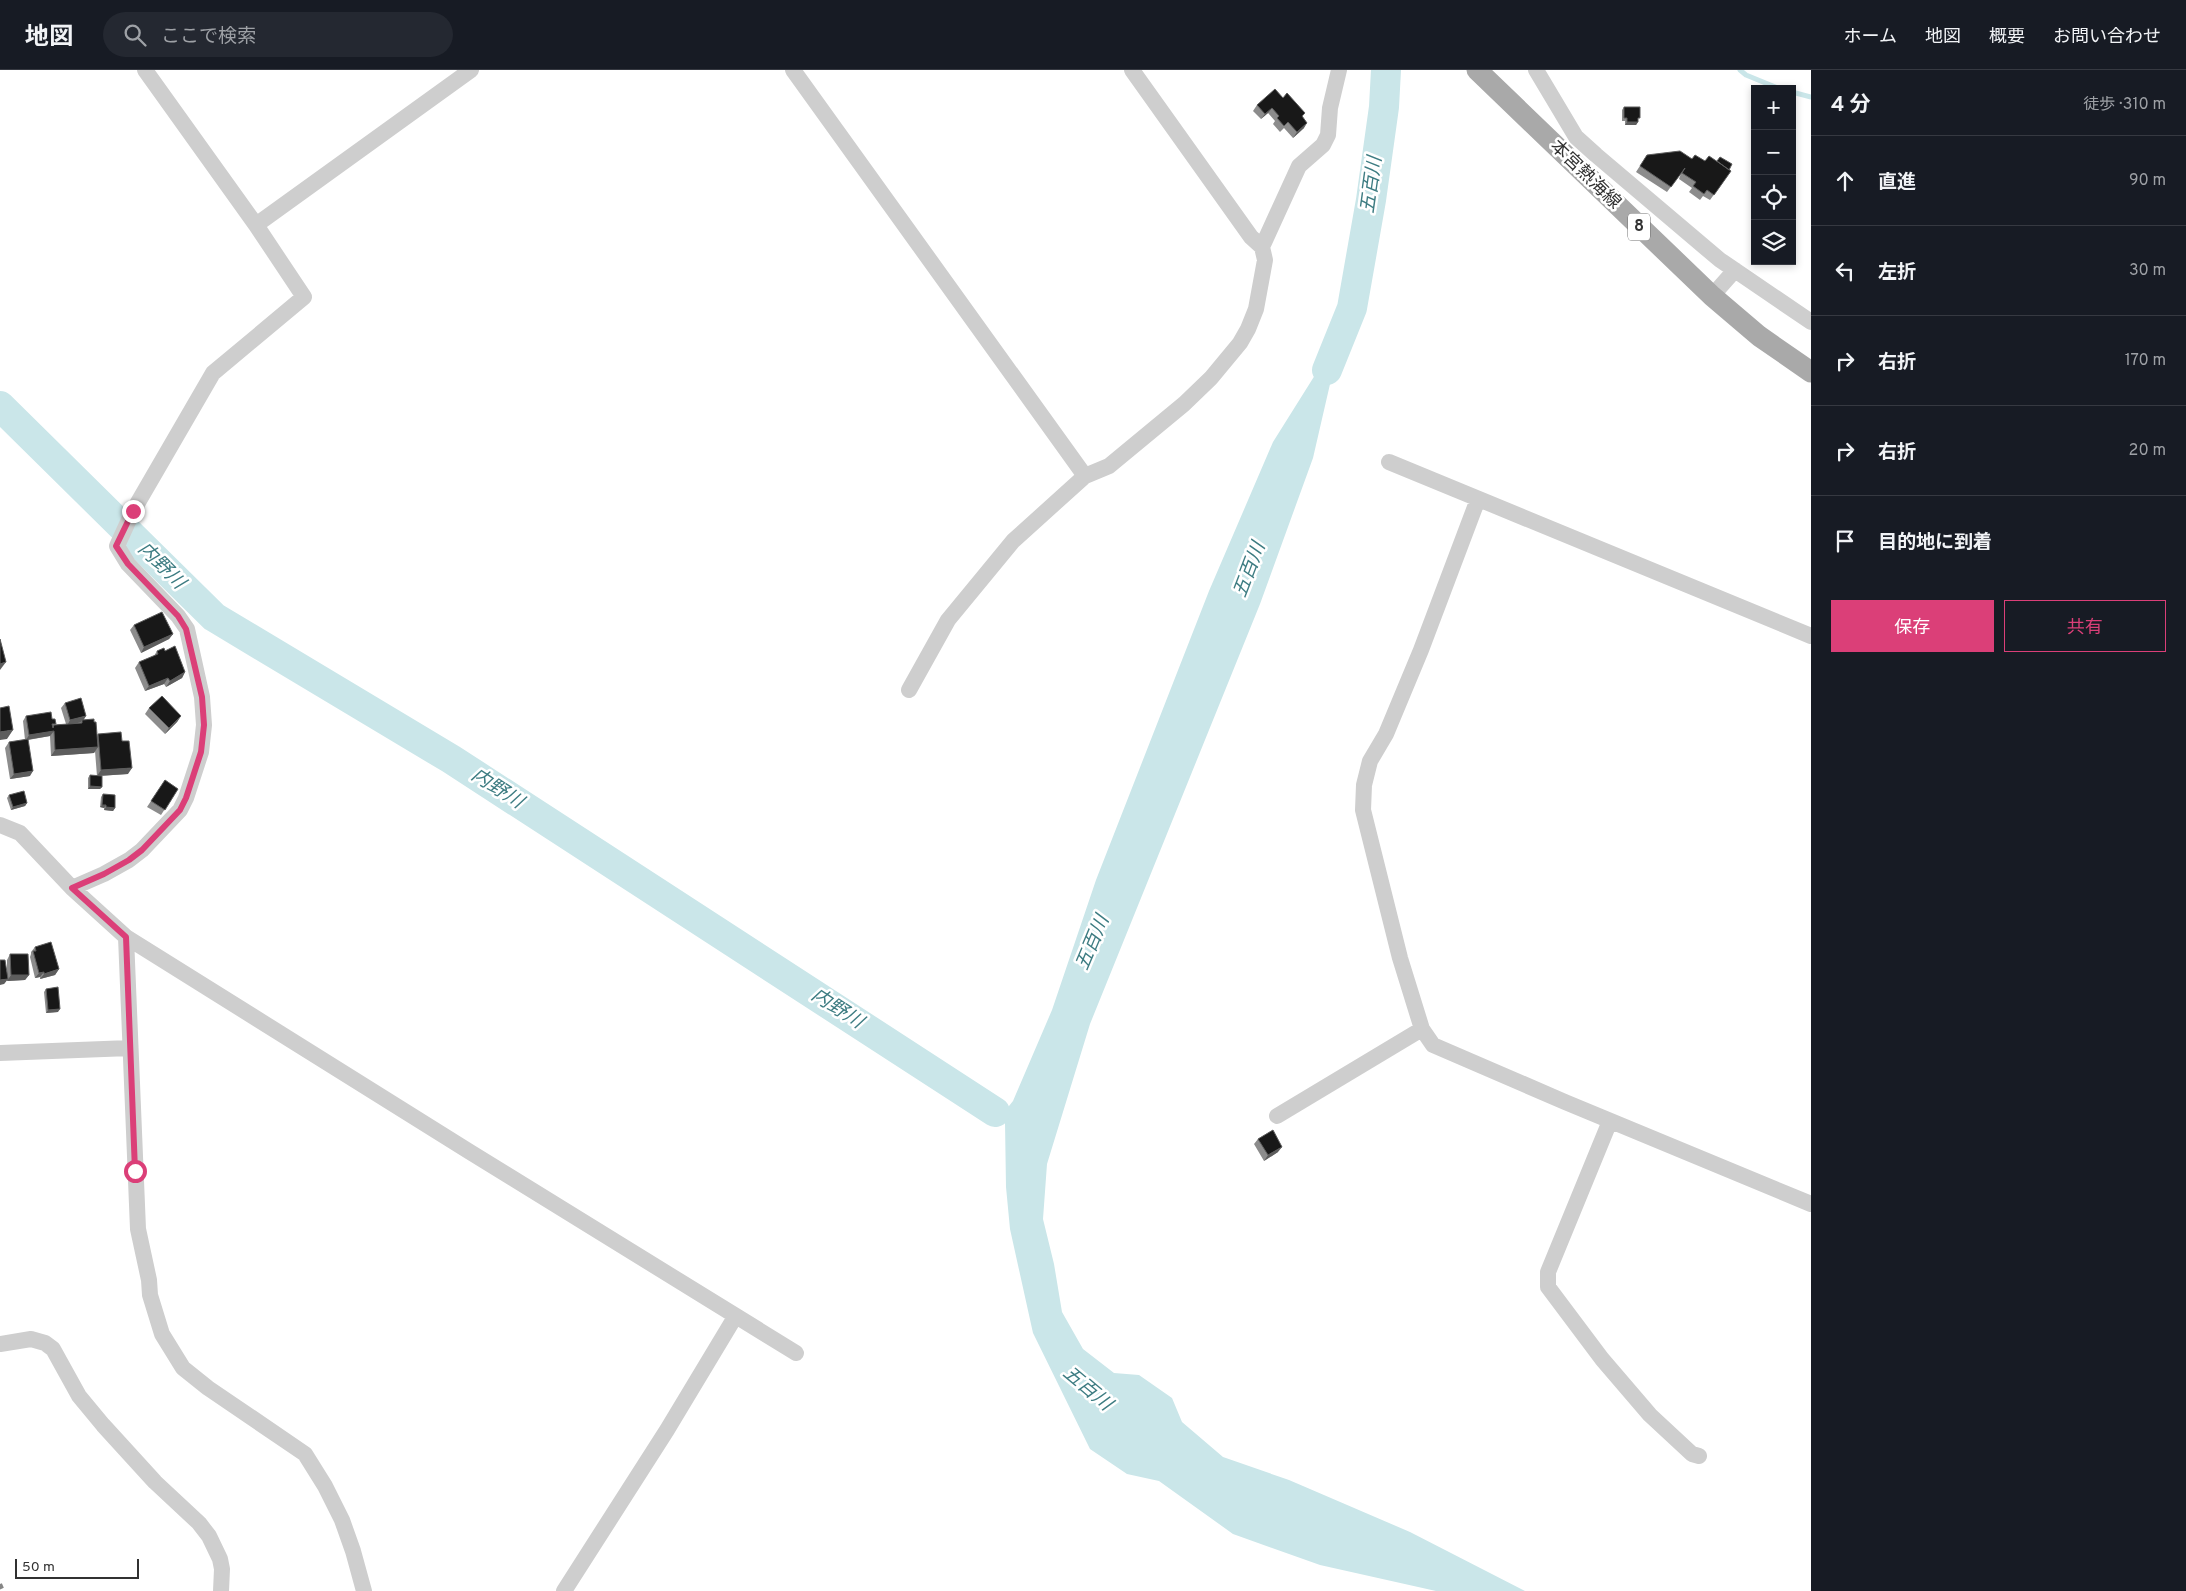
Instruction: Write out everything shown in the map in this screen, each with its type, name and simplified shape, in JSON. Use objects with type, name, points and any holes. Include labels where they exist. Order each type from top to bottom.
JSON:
[{"type":"main road","name":"本宮熱海線","points":[[1477,70],[1712,296],[1759,336],[1811,372]]},
{"type":"street","points":[[72,888],[104,874],[129,860],[142,850],[180,810],[186,798],[201,752],[204,725],[202,697],[186,629],[178,616],[128,564],[116,546],[133,511],[213,373],[304,297],[256,225],[145,70]]},
{"type":"street","points":[[256,225],[471,70]]},
{"type":"street","points":[[793,70],[1085,476]]},
{"type":"street","points":[[909,690],[948,620],[1013,542],[1085,476],[1108,466],[1156,428],[1210,378],[1240,343],[1254,316],[1261,292],[1265,260],[1262,247],[1252,236],[1132,70]]},
{"type":"street","points":[[1262,247],[1299,166],[1323,145],[1328,135],[1330,108],[1339,70]]},
{"type":"street","points":[[1536,70],[1576,137],[1694,238],[1735,270],[1811,322]]},
{"type":"street","points":[[1712,296],[1735,270]]},
{"type":"street","points":[[1388,462],[1811,636]]},
{"type":"street","points":[[1478,499],[1421,650],[1386,734],[1370,761],[1364,785],[1363,810],[1400,958],[1422,1029],[1433,1045],[1811,1204]]},
{"type":"street","points":[[0,825],[20,833],[72,888],[126,937],[796,1354]]},
{"type":"street","points":[[126,937],[138,1229],[150,1280],[150,1295],[162,1334],[183,1368],[208,1388],[305,1454],[326,1486],[342,1520],[364,1591]]},
{"type":"street","points":[[1277,1116],[1422,1029]]},
{"type":"street","points":[[0,1053],[130,1048]]},
{"type":"street","points":[[1610,1121],[1548,1272],[1548,1287],[1602,1359],[1650,1415],[1692,1454],[1699,1456]]},
{"type":"street","points":[[564,1591],[667,1430],[735,1317]]},
{"type":"street","points":[[0,1344],[31,1340],[45,1343],[53,1349],[79,1396],[103,1425],[142,1469],[210,1536],[220,1559],[222,1569],[221,1591]]},
{"type":"water","points":[[1342,332],[1313,458],[1260,604],[1090,1024],[1047,1164],[1043,1219],[1054,1264],[1062,1312],[1083,1349],[1114,1373],[1139,1375],[1172,1398],[1182,1422],[1223,1457],[1289,1480],[1410,1532],[1525,1591],[1436,1591],[1320,1565],[1233,1534],[1159,1481],[1127,1474],[1090,1449],[1033,1333],[1010,1229],[1006,1187],[1005,1122],[960,1092],[963,1088],[1005,1111],[1013,1101],[1052,1010],[1096,880],[1209,591],[1273,442]]},
{"type":"building","points":[[1275,89],[1283,98],[1287,93],[1305,113],[1302,116],[1307,123],[1297,132],[1288,122],[1284,126],[1272,108],[1265,114],[1257,105]]},
{"type":"building","points":[[1624,107],[1640,107],[1638,122],[1627,122],[1627,118],[1624,118]]},
{"type":"building","points":[[1680,151],[1692,159],[1695,155],[1705,161],[1709,156],[1731,171],[1714,195],[1707,190],[1704,194],[1693,186],[1696,182],[1682,173],[1685,168],[1671,187],[1640,166],[1647,155]]},
{"type":"building","points":[[1720,157],[1732,164],[1729,170],[1717,161]]},
{"type":"building","points":[[162,612],[173,634],[144,647],[134,625]]},
{"type":"building","points":[[0,639],[6,662],[0,664]]},
{"type":"building","points":[[175,646],[185,672],[170,681],[168,678],[149,686],[139,662],[158,654],[157,651],[164,648],[165,651]]},
{"type":"building","points":[[162,696],[181,716],[169,728],[149,708]]},
{"type":"building","points":[[81,698],[86,716],[70,720],[65,703]]},
{"type":"building","points":[[9,706],[13,730],[0,732],[0,708]]},
{"type":"building","points":[[51,712],[52,719],[55,719],[56,724],[52,724],[53,728],[54,725],[82,723],[82,720],[94,719],[94,722],[96,722],[98,747],[55,750],[54,731],[29,735],[26,716]]},
{"type":"building","points":[[121,732],[122,741],[129,741],[132,768],[101,770],[98,734]]},
{"type":"building","points":[[28,739],[33,771],[14,774],[9,742]]},
{"type":"building","points":[[90,775],[102,776],[102,787],[90,786]]},
{"type":"building","points":[[165,780],[178,789],[165,810],[151,801]]},
{"type":"building","points":[[24,791],[27,803],[13,807],[9,795]]},
{"type":"building","points":[[103,794],[115,795],[115,808],[102,805]]},
{"type":"building","points":[[51,942],[59,969],[44,974],[44,972],[39,973],[33,951],[36,951],[35,947]]},
{"type":"building","points":[[10,954],[28,954],[29,975],[11,975]]},
{"type":"building","points":[[0,960],[5,960],[8,979],[0,980]]},
{"type":"building","points":[[58,987],[60,1009],[48,1010],[46,989]]},
{"type":"building","points":[[1273,1130],[1282,1147],[1268,1155],[1258,1139]]},
{"type":"waterway","name":"五百川","points":[[1327,370],[1352,308],[1371,200],[1384,107],[1386,70]]},
{"type":"waterway","points":[[1740,70],[1746,75],[1770,85]]},
{"type":"waterway","points":[[1796,93],[1811,97]]},
{"type":"waterway","name":"内野川","points":[[0,406],[214,617],[451,759],[995,1112]]},
{"type":"railway","points":[[0,1584],[3,1591]]},
{"type":"route","points":[[133,511],[116,546],[128,564],[178,616],[186,629],[193,650],[202,697],[204,725],[201,752],[186,798],[180,810],[142,850],[129,860],[104,874],[72,888],[126,937],[135,1171]]}]
